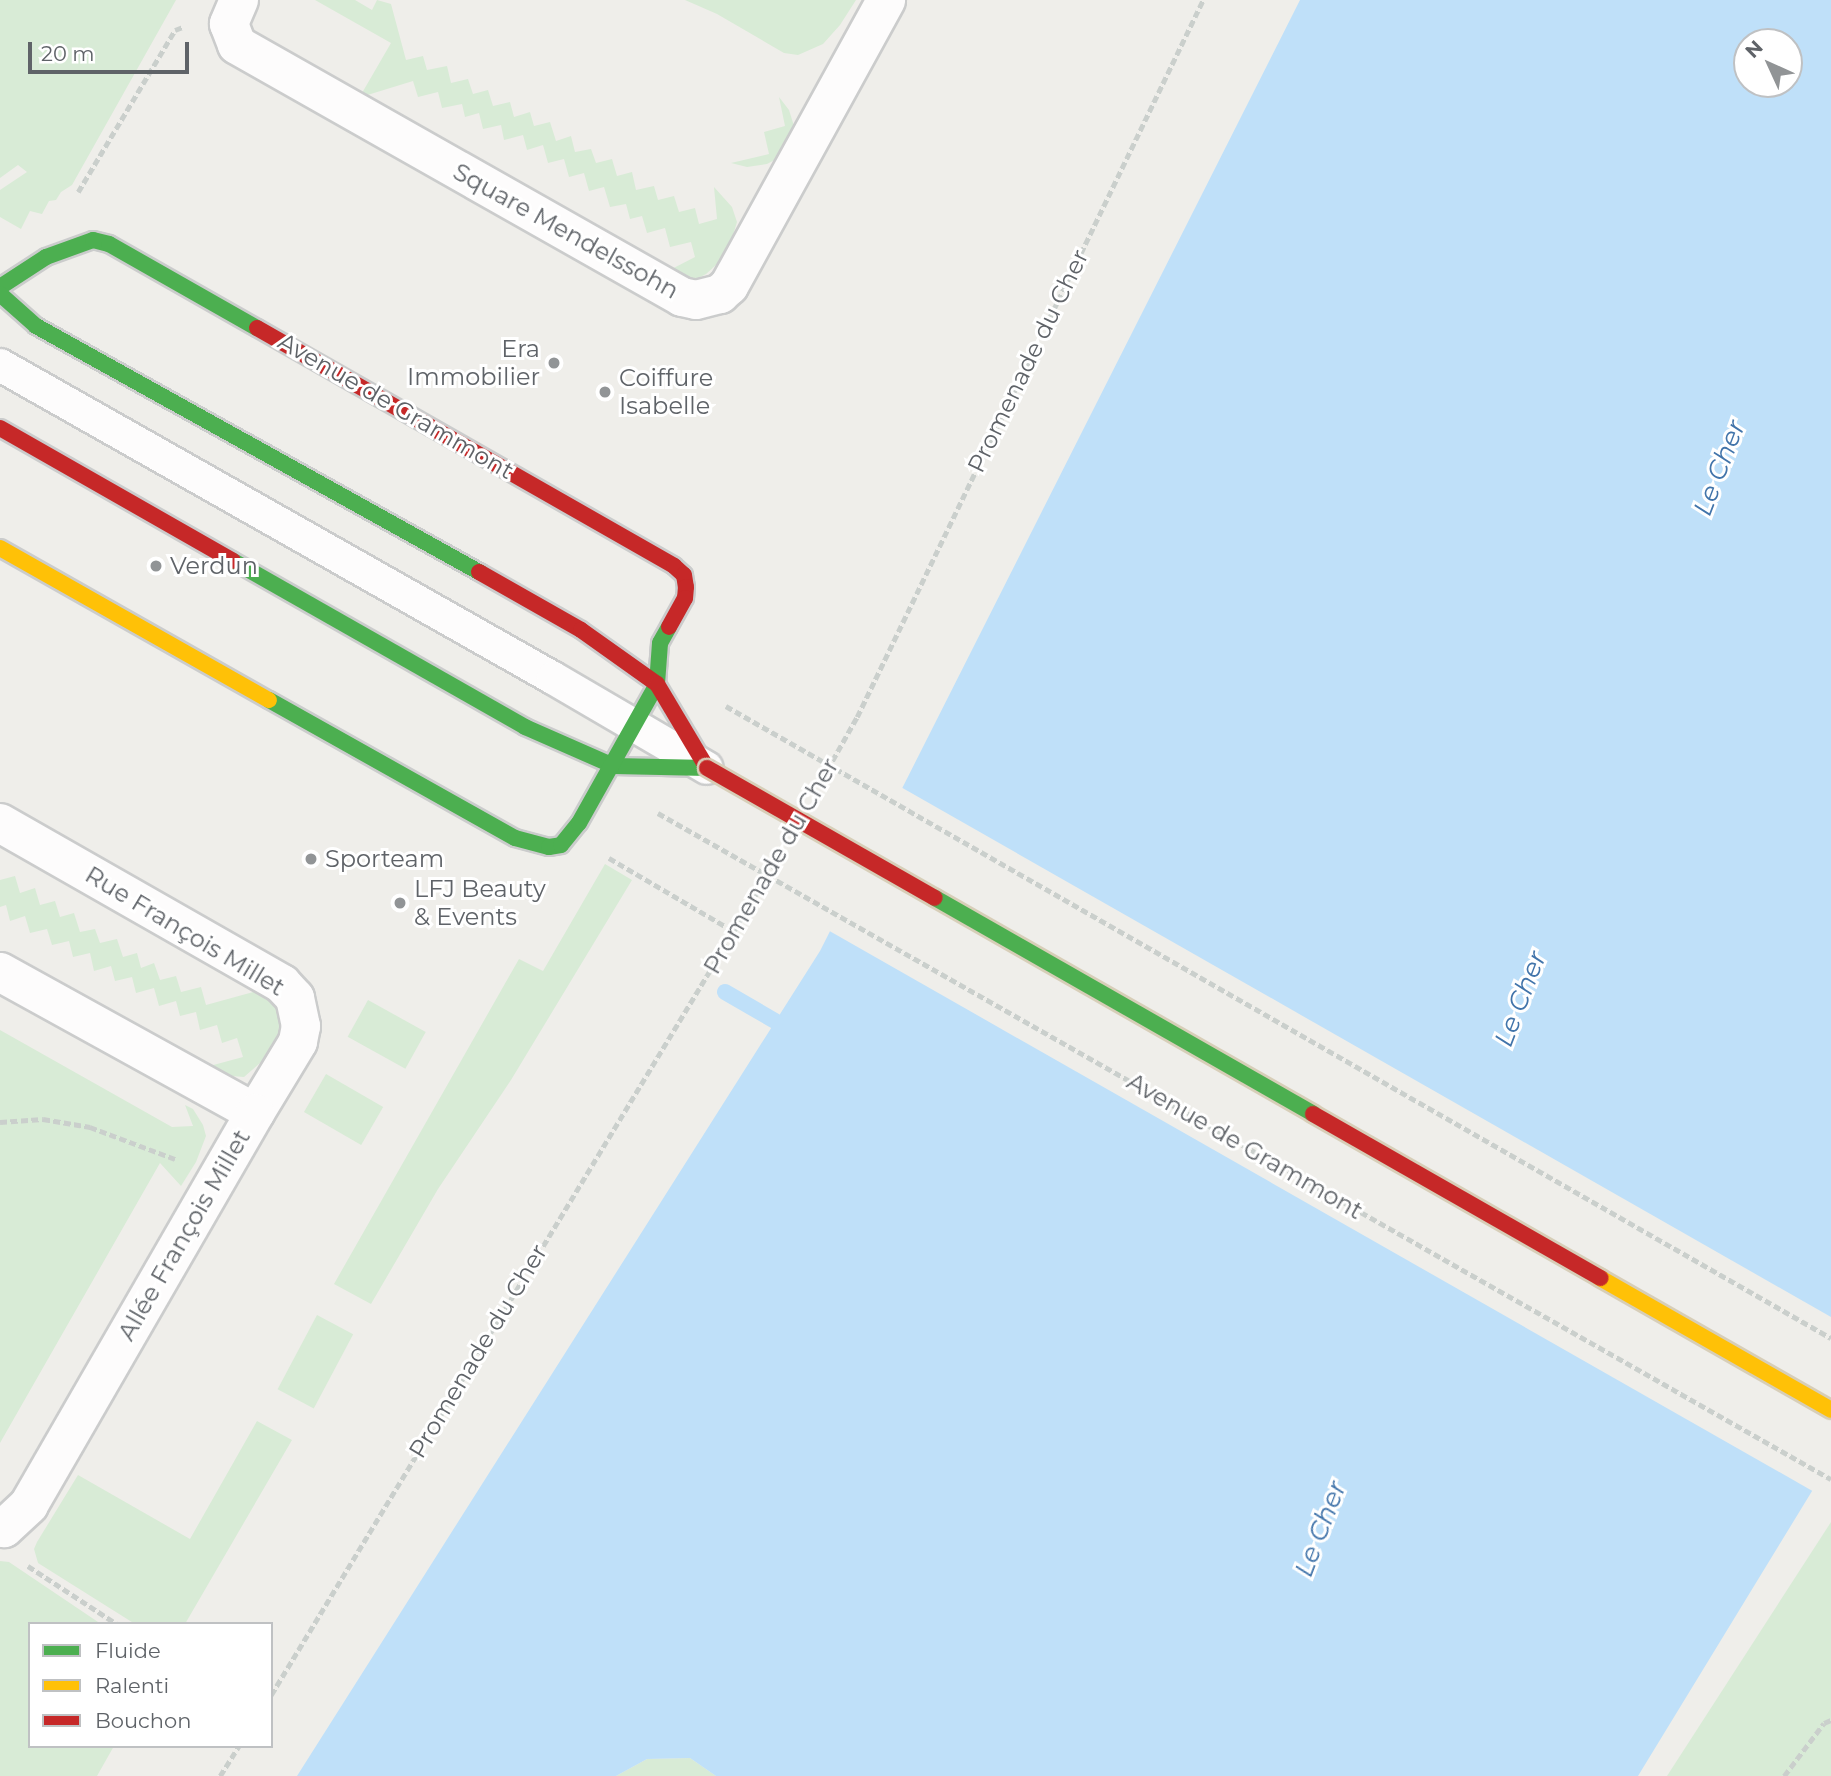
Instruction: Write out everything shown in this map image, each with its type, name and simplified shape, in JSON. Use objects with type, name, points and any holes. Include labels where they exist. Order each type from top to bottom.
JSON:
[{"type":"main road","name":"Avenue de Grammont","points":[[0,287],[46,257],[66,248],[93,240],[109,244],[674,566],[684,575],[687,587],[685,598],[660,643],[657,684],[614,766],[579,823],[561,845],[536,845],[514,838],[0,548]]},
{"type":"main road","points":[[0,294],[36,326],[581,630],[657,684],[706,768]]},
{"type":"main road","points":[[0,428],[525,727],[614,766],[706,768],[1831,1410]]},
{"type":"street","name":"Square Mendelssohn","points":[[237,3],[229,24],[237,45],[682,298],[696,300],[720,293],[729,286],[886,0]]},
{"type":"street","name":"Rue François Millet","points":[[0,823],[282,984],[295,998],[301,1026],[298,1042],[255,1113]]},
{"type":"street","name":"Allée François Millet","points":[[0,972],[255,1113],[29,1505],[2,1527]]},
{"type":"lane","points":[[0,365],[706,768]]},
{"type":"path","name":"Promenade du Cher","points":[[816,788],[857,716],[1203,0]]},
{"type":"path","points":[[73,196],[83,188],[175,30],[237,3]]},
{"type":"path","points":[[726,706],[1831,1338]]},
{"type":"path","name":"Avenue de Grammont","points":[[658,813],[1831,1479]]},
{"type":"path","points":[[603,855],[735,932]]},
{"type":"path","name":"Promenade du Cher","points":[[273,1692],[531,1260],[735,932],[776,860]]},
{"type":"path","points":[[0,1122],[43,1119],[90,1127],[153,1149],[217,1179]]},
{"type":"path","points":[[2,1527],[20,1559],[37,1574],[114,1622]]},
{"type":"path","points":[[1784,1776],[1824,1723],[1831,1720]]},
{"type":"path","points":[[220,1776],[238,1748]]},
{"type":"green space","points":[[0,0],[176,0],[72,185],[61,192],[56,200],[49,201],[42,214],[30,211],[21,229],[0,217],[0,190],[27,172],[18,165],[0,178]]},
{"type":"green space","points":[[315,0],[355,0],[372,10],[377,0],[391,4],[406,60],[423,56],[427,70],[447,66],[451,83],[468,79],[473,94],[488,90],[493,106],[510,102],[514,117],[530,112],[534,126],[550,122],[556,141],[571,136],[575,152],[591,149],[596,163],[612,159],[617,176],[632,172],[636,190],[654,186],[658,200],[674,196],[679,212],[695,208],[699,224],[717,219],[714,187],[732,207],[737,222],[727,255],[706,274],[691,282],[664,273],[695,257],[691,242],[670,247],[665,228],[647,233],[642,216],[630,219],[626,204],[610,207],[604,187],[589,191],[584,173],[569,177],[564,159],[548,163],[543,145],[527,150],[523,135],[504,140],[501,125],[483,129],[479,113],[465,117],[462,104],[442,108],[438,92],[418,97],[413,81],[361,97],[251,36],[247,28],[362,93],[391,43]]},
{"type":"green space","points":[[685,0],[856,0],[840,25],[823,44],[798,55],[784,53],[717,14]]},
{"type":"green space","points":[[779,97],[789,110],[794,126],[792,141],[782,156],[767,164],[747,167],[731,163],[769,154],[764,132],[785,126]]},
{"type":"green space","points":[[605,864],[632,880],[511,1080],[438,1189],[371,1304],[334,1284],[519,959],[543,971]]},
{"type":"green space","points":[[15,876],[20,893],[35,888],[40,905],[55,901],[60,917],[74,913],[80,932],[95,929],[100,943],[117,939],[123,957],[137,953],[141,968],[154,963],[160,980],[176,976],[181,992],[201,987],[206,1005],[261,990],[279,1006],[283,1032],[268,1056],[244,1077],[219,1075],[206,1067],[243,1057],[237,1038],[222,1043],[217,1025],[200,1030],[196,1012],[180,1016],[176,1001],[159,1006],[154,988],[136,993],[132,977],[115,981],[111,966],[94,971],[90,953],[73,957],[69,941],[52,945],[47,929],[30,933],[25,916],[10,921],[6,905],[0,907],[0,880]]},
{"type":"green space","points":[[368,1000],[426,1032],[405,1069],[348,1037]]},
{"type":"green space","points":[[0,1030],[172,1127],[193,1126],[185,1105],[193,1109],[206,1136],[196,1162],[181,1186],[160,1163],[0,1443]]},
{"type":"green space","points":[[326,1074],[383,1107],[361,1145],[304,1112]]},
{"type":"green space","points":[[317,1315],[353,1334],[314,1408],[278,1389]]},
{"type":"green space","points":[[257,1421],[292,1440],[186,1622],[132,1622],[38,1563],[34,1549],[78,1475],[190,1539]]},
{"type":"green space","points":[[1831,1522],[1831,1776],[1667,1776]]},
{"type":"green space","points":[[0,1561],[9,1562],[98,1622],[28,1622],[28,1748],[113,1748],[97,1776],[0,1776]]},
{"type":"green space","points":[[690,1758],[716,1776],[616,1776],[647,1759]]},
{"type":"water","name":"Le Cher","points":[[1300,0],[1831,0],[1831,1460],[1638,1776],[716,1776],[690,1758],[647,1759],[616,1776],[297,1776],[820,951]]},
{"type":"pier","points":[[899,786],[1831,1317],[1831,1467],[1816,1493],[826,929]]},
{"type":"waterway","points":[[725,992],[775,1021]]},
{"type":"traffic: fast","points":[[0,287],[46,257],[93,240],[109,244],[257,328]]},
{"type":"traffic: fast","points":[[0,294],[36,326],[479,572]]},
{"type":"traffic: fast","points":[[233,561],[525,727],[614,766],[707,768]]},
{"type":"traffic: fast","points":[[269,700],[515,838],[549,847],[561,845],[579,823],[657,684],[660,643],[669,627]]},
{"type":"traffic: fast","points":[[935,898],[1313,1114]]},
{"type":"traffic: slow","points":[[0,548],[269,700]]},
{"type":"traffic: slow","points":[[1600,1278],[1831,1410]]},
{"type":"traffic: jam","points":[[257,328],[674,566],[684,575],[686,587],[685,598],[669,627]]},
{"type":"traffic: jam","points":[[0,428],[233,561]]},
{"type":"traffic: jam","points":[[479,572],[581,630],[657,684],[707,768]]},
{"type":"traffic: jam","points":[[707,768],[935,898]]},
{"type":"traffic: jam","points":[[1313,1114],[1600,1278]]},
{"type":"place","name":"Era Immobilier","points":[[554,363]]},
{"type":"place","name":"Coiffure Isabelle","points":[[605,392]]},
{"type":"place","name":"Verdun","points":[[156,566]]},
{"type":"place","name":"Sporteam","points":[[311,859]]},
{"type":"place","name":"LFJ Beauty & Events","points":[[400,903]]}]
